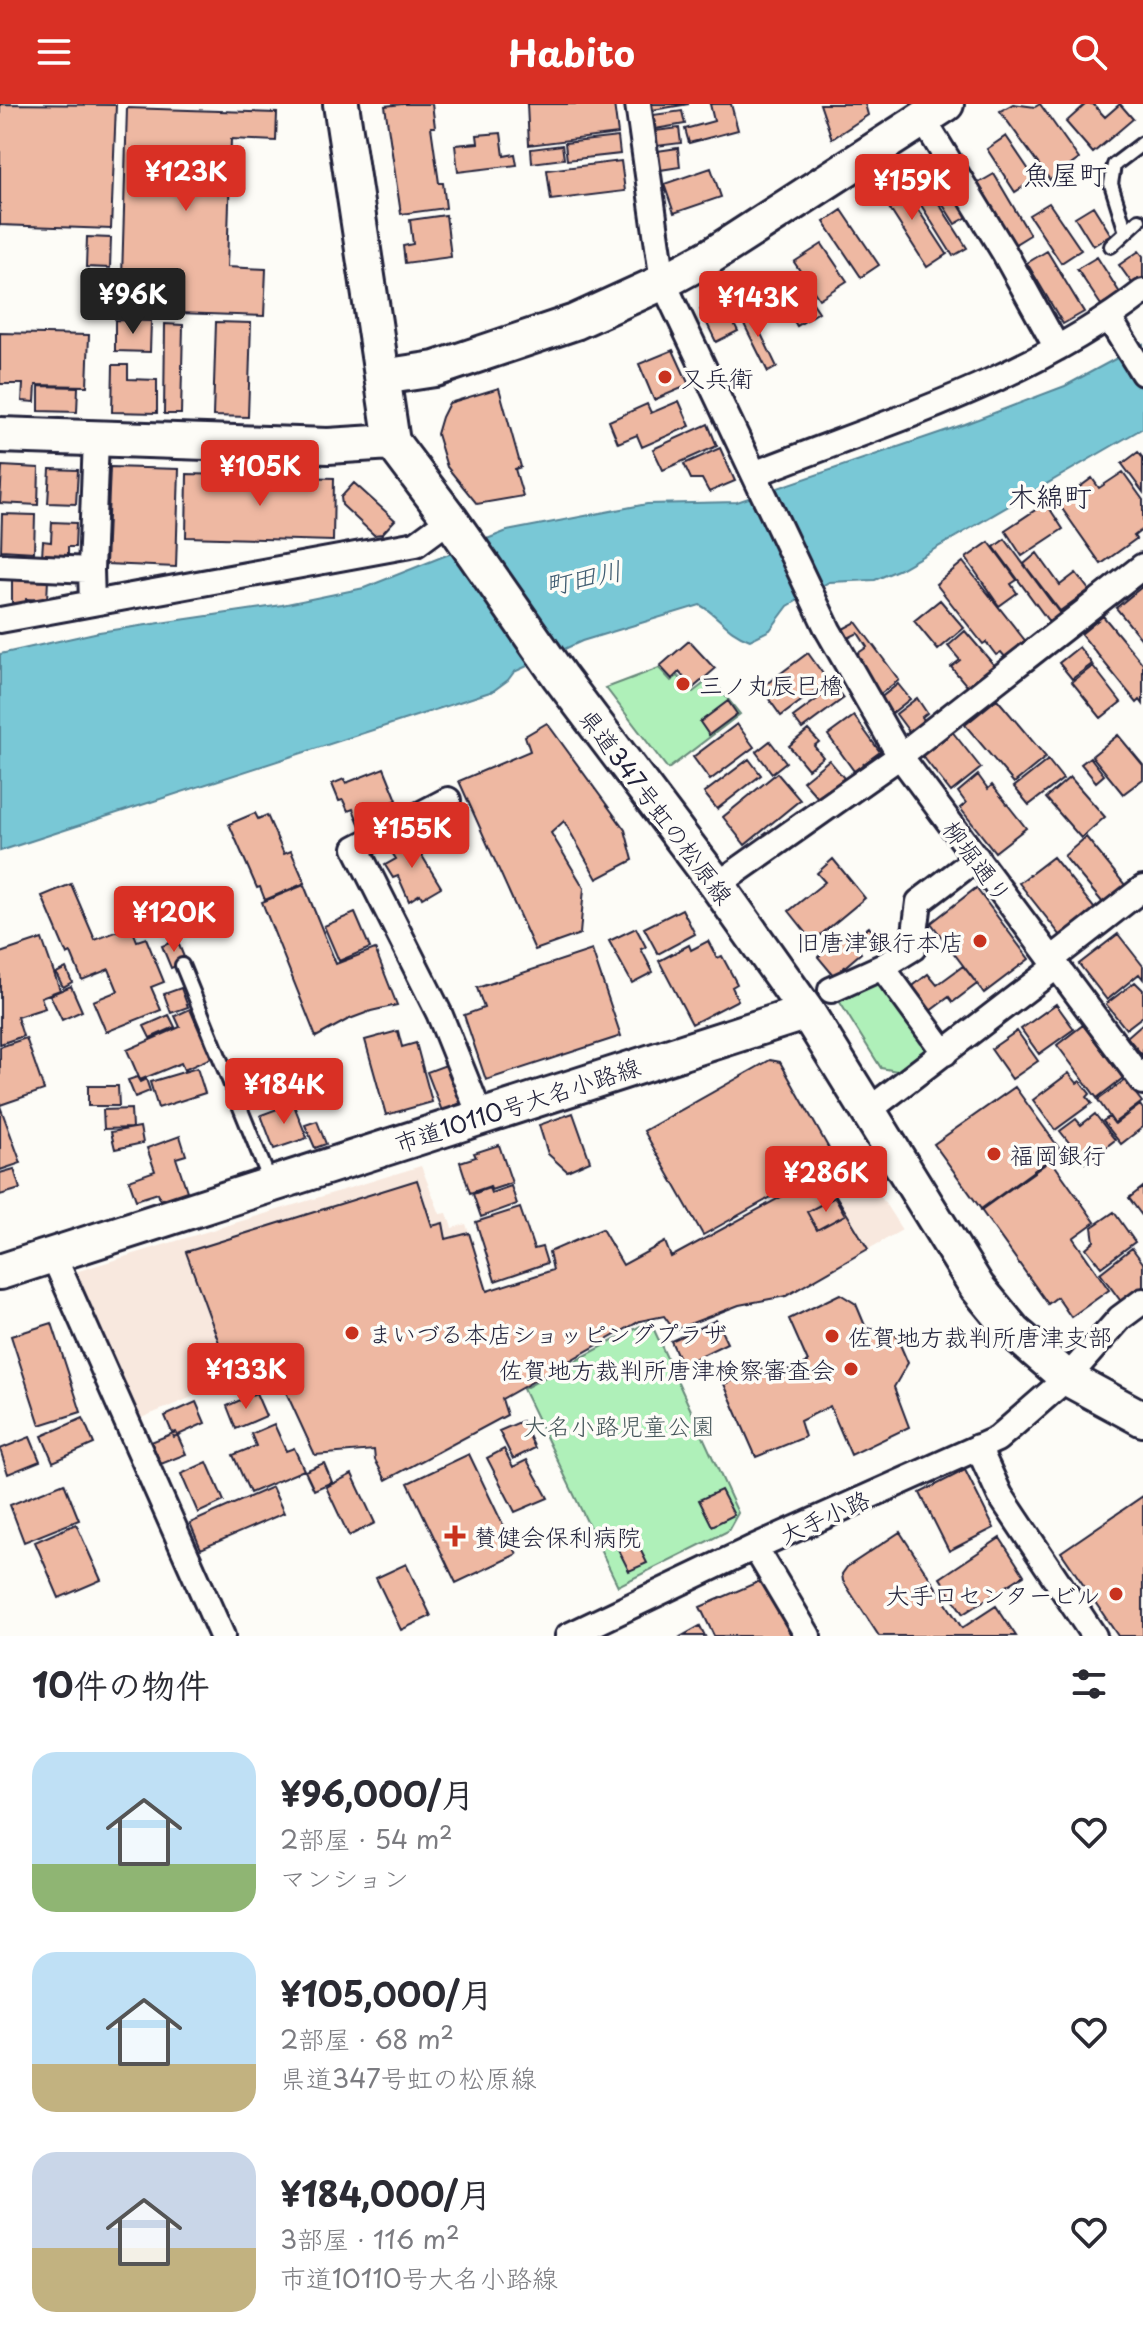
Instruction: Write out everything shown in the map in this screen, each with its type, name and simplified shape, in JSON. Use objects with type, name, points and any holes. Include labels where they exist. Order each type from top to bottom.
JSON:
[{"type":"street","name":"県道347号虹の松原線","points":[[341,104],[392,442],[560,677],[717,885],[819,1001],[869,1110],[977,1287],[1014,1332],[1067,1378],[1143,1419]]},
{"type":"street","name":"柳堀通り","points":[[638,104],[663,282],[828,630],[900,756],[1143,1082]]},
{"type":"street","points":[[382,377],[435,369],[463,360],[575,322],[663,282],[711,256],[934,111],[1004,252],[1057,348]]},
{"type":"street","points":[[754,474],[1016,371],[1109,318],[1143,292]]},
{"type":"street","points":[[1109,318],[1143,373]]},
{"type":"street","points":[[0,435],[328,446],[392,442]]},
{"type":"street","points":[[92,603],[96,439]]},
{"type":"street","points":[[0,620],[416,544],[455,527]]},
{"type":"street","points":[[0,566],[91,570]]},
{"type":"street","points":[[717,885],[900,756],[1143,566]]},
{"type":"street","points":[[448,800],[356,848],[439,1013],[480,1115]]},
{"type":"street","points":[[819,1001],[913,948],[919,902],[977,858]]},
{"type":"street","points":[[869,1110],[945,1053],[1143,888]]},
{"type":"street","points":[[882,967],[945,1053]]},
{"type":"street","name":"市道10110号大名小路線","points":[[0,1272],[819,1001]]},
{"type":"street","points":[[53,1255],[222,1636]]},
{"type":"street","name":"大手小路","points":[[568,1636],[755,1547],[997,1439],[1067,1378],[1120,1318],[1143,1301]]},
{"type":"street","points":[[978,1447],[1000,1495],[1094,1636]]},
{"type":"street","points":[[755,1547],[808,1636]]},
{"type":"lane","points":[[1126,232],[1111,184],[1114,165],[1143,143]]},
{"type":"lane","points":[[1111,246],[1139,220]]},
{"type":"lane","points":[[182,965],[271,1184]]},
{"type":"shaded area","points":[[855,1156],[902,1230],[786,1296],[739,1305],[674,1330],[664,1316],[640,1321],[502,1399],[507,1415],[386,1480],[375,1460],[374,1450],[315,1455],[273,1364],[141,1418],[72,1273],[421,1166],[440,1214],[447,1213],[452,1228],[466,1224],[488,1291],[553,1270],[549,1252],[602,1229],[623,1264],[665,1242],[671,1256]]},
{"type":"green space","points":[[659,668],[671,681],[678,676],[693,692],[711,678],[740,714],[668,769],[606,688]]},
{"type":"green space","points":[[879,976],[931,1045],[897,1071],[881,1068],[836,996]]},
{"type":"green space","name":"大名小路児童公園","points":[[650,1321],[738,1513],[728,1531],[618,1586],[523,1389]]},
{"type":"water","name":"町田川","points":[[1143,344],[1143,428],[900,569],[875,580],[829,582],[788,606],[770,630],[750,640],[734,632],[700,605],[582,641],[514,672],[493,691],[0,851],[0,654],[99,632],[282,605],[364,588],[507,531],[647,504],[737,502],[965,424],[1065,386]]},
{"type":"building","points":[[0,104],[116,105],[111,229],[0,225]]},
{"type":"building","points":[[432,104],[435,127],[431,127],[446,208],[401,214],[385,106]]},
{"type":"building","points":[[527,104],[614,104],[618,134],[529,145]]},
{"type":"building","points":[[651,104],[689,104],[652,110]]},
{"type":"building","points":[[710,104],[731,104],[738,130],[689,143],[685,129],[714,121]]},
{"type":"building","points":[[820,104],[865,104],[868,115],[832,139]]},
{"type":"building","points":[[1013,104],[1035,107],[1040,104],[1079,159],[1050,180],[1000,111]]},
{"type":"building","points":[[1086,104],[1093,104],[1105,117],[1120,104],[1133,119],[1093,153],[1066,122]]},
{"type":"building","points":[[127,108],[277,113],[276,141],[231,139],[227,267],[266,269],[264,316],[121,311]]},
{"type":"building","points":[[682,111],[685,124],[655,129],[653,115]]},
{"type":"building","points":[[679,128],[681,143],[657,146],[655,131]]},
{"type":"building","points":[[501,133],[504,156],[515,154],[517,165],[458,172],[455,145],[478,143],[477,135]]},
{"type":"building","points":[[1006,136],[1035,179],[1015,192],[987,149]]},
{"type":"building","points":[[618,137],[620,154],[567,160],[565,143]]},
{"type":"building","points":[[562,145],[564,159],[532,163],[531,149]]},
{"type":"building","points":[[678,148],[680,167],[660,170],[657,151]]},
{"type":"building","points":[[934,156],[971,215],[955,224],[918,165]]},
{"type":"building","points":[[621,161],[625,191],[551,200],[547,170]]},
{"type":"building","points":[[711,168],[721,197],[674,213],[664,184]]},
{"type":"building","points":[[917,169],[967,248],[953,256],[904,178]]},
{"type":"building","points":[[994,174],[1030,235],[1012,246],[975,185]]},
{"type":"building","points":[[896,176],[947,254],[927,267],[877,189]]},
{"type":"building","points":[[1049,203],[1081,250],[1061,263],[1029,215]]},
{"type":"building","points":[[1093,206],[1111,235],[1093,246],[1075,217]]},
{"type":"building","points":[[842,210],[879,265],[861,277],[824,222]]},
{"type":"building","points":[[446,215],[451,257],[405,263],[403,246],[413,244],[410,220]]},
{"type":"building","points":[[87,237],[111,238],[110,268],[86,267]]},
{"type":"building","points":[[822,244],[847,281],[819,299],[794,262]]},
{"type":"building","points":[[1047,251],[1084,312],[1063,324],[1027,263]]},
{"type":"building","points":[[1139,251],[1143,256],[1143,290],[1139,293],[1119,265]]},
{"type":"building","points":[[1097,257],[1120,293],[1101,305],[1077,269]]},
{"type":"building","points":[[797,279],[819,312],[797,326],[776,293]]},
{"type":"building","points":[[718,292],[738,331],[716,342],[700,309]]},
{"type":"building","points":[[748,307],[777,367],[768,372],[738,312]]},
{"type":"building","points":[[115,320],[151,321],[150,352],[115,351]]},
{"type":"building","points":[[216,322],[251,323],[248,417],[213,416]]},
{"type":"building","points":[[165,324],[183,325],[181,414],[164,414]]},
{"type":"building","points":[[0,333],[89,335],[87,386],[36,385],[35,402],[22,401],[23,384],[0,384]]},
{"type":"building","name":"又兵衛","points":[[673,350],[689,385],[654,400],[639,364]]},
{"type":"building","points":[[113,365],[128,365],[128,379],[157,380],[157,413],[112,412]]},
{"type":"building","points":[[39,386],[78,387],[77,412],[39,411]]},
{"type":"building","points":[[499,388],[521,467],[515,469],[523,496],[477,504],[447,467],[437,434],[449,403]]},
{"type":"building","points":[[679,401],[690,426],[642,447],[637,435],[618,443],[609,421],[647,404],[651,413]]},
{"type":"building","points":[[708,424],[717,446],[663,470],[653,449]]},
{"type":"building","points":[[720,448],[735,481],[709,492],[702,479],[691,479],[684,464]]},
{"type":"building","points":[[1138,452],[1143,458],[1143,492],[1122,464]]},
{"type":"building","points":[[2,466],[39,468],[38,505],[0,503]]},
{"type":"building","points":[[110,467],[179,469],[176,567],[106,564]]},
{"type":"building","points":[[50,469],[78,470],[76,504],[48,503]]},
{"type":"building","points":[[1123,472],[1143,500],[1143,529],[1134,536],[1136,539],[1101,564],[1058,503],[1092,478],[1099,488]]},
{"type":"building","points":[[187,474],[334,478],[333,541],[186,537]]},
{"type":"building","points":[[354,483],[395,520],[382,534],[374,535],[342,505],[341,497]]},
{"type":"building","points":[[1046,503],[1063,529],[1022,556],[1005,530]]},
{"type":"building","points":[[2,514],[35,515],[34,552],[1,550]]},
{"type":"building","points":[[52,522],[76,523],[75,547],[68,547],[68,557],[42,556],[43,541],[51,542]]},
{"type":"building","points":[[1005,539],[1066,622],[1055,630],[994,547]]},
{"type":"building","points":[[989,542],[1017,580],[1011,584],[1017,593],[999,606],[966,558]]},
{"type":"building","points":[[1037,553],[1060,585],[1076,573],[1089,590],[1060,611],[1024,564]]},
{"type":"building","points":[[963,562],[1031,648],[1011,664],[1001,652],[996,655],[986,642],[983,644],[936,584]]},
{"type":"building","points":[[12,578],[48,579],[47,600],[26,599],[26,604],[12,603]]},
{"type":"building","points":[[1143,586],[1143,641],[1116,608]]},
{"type":"building","points":[[940,600],[964,628],[938,650],[914,621]]},
{"type":"building","points":[[1103,616],[1143,664],[1143,704],[1140,700],[1137,703],[1081,634]]},
{"type":"building","points":[[856,622],[899,680],[876,697],[854,656],[867,647],[858,633],[846,639],[841,630]]},
{"type":"building","points":[[965,631],[999,671],[973,693],[951,667],[960,660],[948,646]]},
{"type":"building","points":[[689,641],[715,669],[693,688],[679,672],[672,679],[660,666]]},
{"type":"building","points":[[1079,647],[1092,664],[1072,679],[1059,663]]},
{"type":"building","points":[[808,653],[828,681],[781,716],[761,688]]},
{"type":"building","points":[[1093,666],[1121,702],[1101,718],[1072,682]]},
{"type":"building","points":[[898,684],[910,699],[891,714],[879,699]]},
{"type":"building","points":[[835,686],[844,698],[802,729],[793,717]]},
{"type":"building","points":[[917,698],[927,713],[922,717],[929,726],[913,737],[896,714]]},
{"type":"building","points":[[997,699],[1046,757],[1014,783],[965,725]]},
{"type":"building","points":[[728,701],[737,714],[709,735],[700,722]]},
{"type":"building","points":[[854,716],[880,752],[854,771],[828,735]]},
{"type":"building","points":[[547,723],[625,830],[633,860],[597,879],[564,821],[551,833],[584,888],[580,934],[535,950],[459,781],[530,751],[525,736]]},
{"type":"building","points":[[737,724],[754,747],[710,780],[693,757]]},
{"type":"building","points":[[808,730],[819,742],[814,746],[823,757],[808,769],[789,746]]},
{"type":"building","points":[[951,730],[981,768],[951,792],[921,754]]},
{"type":"building","points":[[1118,735],[1143,765],[1143,779],[1123,794],[1092,756]]},
{"type":"building","points":[[770,741],[786,762],[772,773],[756,752]]},
{"type":"building","points":[[1090,757],[1104,775],[1096,782],[1081,764]]},
{"type":"building","points":[[749,759],[761,775],[717,809],[704,793]]},
{"type":"building","points":[[829,760],[844,778],[819,799],[803,781]]},
{"type":"building","points":[[1048,760],[1063,779],[1029,805],[1014,787]]},
{"type":"building","points":[[384,768],[397,800],[380,807],[383,816],[360,826],[353,809],[348,811],[343,800],[339,801],[332,784],[344,779],[346,783]]},
{"type":"building","points":[[777,773],[800,800],[745,845],[723,817]]},
{"type":"building","points":[[978,775],[988,789],[992,785],[1026,828],[995,852],[960,808],[966,803],[958,792]]},
{"type":"building","points":[[1070,777],[1105,817],[1081,838],[1046,798]]},
{"type":"building","points":[[255,813],[258,819],[267,815],[284,854],[291,851],[305,883],[265,900],[229,824]]},
{"type":"building","points":[[410,836],[441,887],[422,898],[420,894],[409,901],[398,876],[393,878],[385,865],[396,859],[389,848]]},
{"type":"building","points":[[1086,837],[1130,891],[1108,909],[1064,856]]},
{"type":"building","points":[[1053,857],[1099,914],[1065,941],[1019,883]]},
{"type":"building","points":[[833,859],[865,898],[813,941],[789,911],[825,882],[817,873]]},
{"type":"building","points":[[71,884],[95,940],[131,926],[137,941],[146,938],[164,982],[151,987],[161,1010],[106,1032],[93,1001],[118,991],[109,969],[82,980],[71,953],[67,955],[42,896]]},
{"type":"building","points":[[304,885],[336,964],[375,949],[397,1005],[347,1020],[316,1037],[262,902]]},
{"type":"building","name":"旧唐津銀行本店","points":[[976,888],[1029,959],[984,993],[931,923]]},
{"type":"building","points":[[682,909],[695,934],[658,954],[644,928]]},
{"type":"building","points":[[355,913],[370,948],[339,961],[324,926]]},
{"type":"building","points":[[869,927],[875,935],[866,943],[859,935]]},
{"type":"building","points":[[636,928],[646,947],[641,949],[653,972],[632,983],[609,941]]},
{"type":"building","points":[[846,934],[861,953],[834,976],[818,957]]},
{"type":"building","points":[[1118,934],[1143,966],[1143,979],[1139,974],[1107,1000],[1079,964]]},
{"type":"building","points":[[42,939],[60,990],[41,997],[45,1008],[17,1017],[23,1036],[0,1044],[0,953]]},
{"type":"building","points":[[177,940],[186,962],[171,968],[162,946]]},
{"type":"building","points":[[708,941],[717,958],[722,956],[737,984],[732,987],[738,1000],[692,1024],[659,961],[689,945],[691,950]]},
{"type":"building","points":[[592,950],[621,1036],[486,1080],[464,1015],[484,1008],[477,988]]},
{"type":"building","points":[[963,966],[977,984],[953,1002],[949,997],[922,1017],[904,993],[928,974],[937,985]]},
{"type":"building","points":[[66,968],[72,982],[63,987],[56,973]]},
{"type":"building","points":[[1135,982],[1143,990],[1143,1016],[1126,1029],[1106,1004]]},
{"type":"building","points":[[71,986],[82,1011],[62,1020],[50,995]]},
{"type":"building","points":[[181,988],[188,1007],[171,1013],[164,994]]},
{"type":"building","points":[[1056,1004],[1074,1029],[1039,1054],[1021,1029]]},
{"type":"building","points":[[190,1009],[211,1058],[184,1070],[181,1063],[140,1080],[127,1050],[180,1027],[175,1016]]},
{"type":"building","points":[[169,1015],[175,1027],[150,1038],[144,1026]]},
{"type":"building","points":[[1143,1023],[1143,1056],[1127,1037]]},
{"type":"building","points":[[1083,1025],[1123,1078],[1097,1098],[1057,1045]]},
{"type":"building","points":[[398,1031],[402,1047],[416,1043],[432,1102],[386,1115],[365,1040]]},
{"type":"building","points":[[1017,1031],[1038,1061],[1012,1079],[991,1049]]},
{"type":"building","points":[[26,1038],[44,1090],[0,1105],[0,1047]]},
{"type":"building","points":[[770,1060],[780,1062],[836,1161],[703,1235],[644,1131]]},
{"type":"building","points":[[446,1065],[450,1075],[456,1073],[461,1086],[455,1089],[461,1103],[442,1111],[427,1072]]},
{"type":"building","points":[[197,1068],[205,1093],[158,1108],[150,1082]]},
{"type":"building","points":[[1069,1073],[1090,1094],[1087,1097],[1092,1103],[1055,1130],[1033,1100]]},
{"type":"building","points":[[137,1077],[140,1082],[146,1079],[150,1091],[135,1097],[128,1080]]},
{"type":"building","points":[[1125,1080],[1142,1102],[1114,1123],[1098,1100]]},
{"type":"building","points":[[88,1086],[118,1086],[119,1106],[88,1106]]},
{"type":"building","points":[[1015,1087],[1061,1151],[981,1209],[934,1144]]},
{"type":"building","points":[[293,1103],[307,1138],[274,1149],[261,1115]]},
{"type":"building","points":[[1140,1105],[1143,1109],[1143,1127],[1121,1144],[1103,1121],[1109,1117],[1115,1124]]},
{"type":"building","points":[[0,1106],[21,1163],[0,1170]]},
{"type":"building","points":[[131,1109],[132,1128],[104,1129],[103,1110]]},
{"type":"building","points":[[573,1113],[590,1161],[567,1171],[548,1154],[539,1125]]},
{"type":"building","points":[[1095,1114],[1115,1140],[1085,1163],[1060,1131],[1076,1119],[1081,1125]]},
{"type":"building","points":[[317,1121],[326,1144],[315,1148],[305,1125]]},
{"type":"building","points":[[140,1127],[143,1143],[115,1149],[111,1132]]},
{"type":"building","points":[[180,1136],[186,1155],[176,1158],[187,1191],[160,1200],[158,1193],[136,1200],[129,1180],[155,1171],[147,1148]]},
{"type":"building","points":[[499,1145],[512,1183],[470,1193],[460,1162],[476,1157],[474,1153]]},
{"type":"building","points":[[1051,1160],[1095,1222],[1073,1238],[1109,1290],[1071,1317],[1057,1297],[1048,1304],[981,1210]]},
{"type":"building","points":[[14,1169],[20,1189],[0,1195],[0,1173]]},
{"type":"building","points":[[823,1174],[868,1249],[786,1296],[739,1305],[674,1330],[664,1316],[640,1321],[502,1399],[507,1415],[386,1480],[375,1460],[374,1450],[315,1455],[273,1364],[233,1381],[186,1252],[417,1180],[432,1226],[443,1223],[446,1239],[469,1233],[487,1291],[553,1270],[549,1252],[602,1229],[623,1265],[665,1242],[671,1257]]},
{"type":"building","points":[[511,1186],[517,1204],[481,1217],[473,1194],[489,1188],[491,1193]]},
{"type":"building","points":[[1143,1187],[1143,1217],[1129,1198]]},
{"type":"building","points":[[835,1197],[845,1215],[817,1230],[807,1212]]},
{"type":"building","points":[[520,1208],[534,1249],[542,1247],[547,1263],[495,1281],[476,1222]]},
{"type":"building","points":[[1114,1212],[1135,1242],[1101,1267],[1086,1248],[1094,1241],[1092,1227]]},
{"type":"building","points":[[1132,1248],[1143,1263],[1143,1289],[1123,1304],[1100,1273]]},
{"type":"building","points":[[840,1294],[856,1304],[866,1328],[895,1333],[908,1363],[894,1387],[909,1427],[851,1455],[830,1406],[800,1421],[805,1437],[756,1457],[724,1384],[778,1362],[783,1372],[808,1362],[789,1319]]},
{"type":"building","points":[[716,1320],[727,1343],[682,1365],[671,1341]]},
{"type":"building","points":[[52,1323],[81,1412],[40,1425],[11,1336]]},
{"type":"building","points":[[256,1393],[266,1416],[236,1429],[227,1406]]},
{"type":"building","points":[[196,1402],[205,1423],[174,1437],[165,1416]]},
{"type":"building","points":[[83,1418],[94,1444],[53,1462],[42,1436]]},
{"type":"building","points":[[522,1421],[535,1448],[513,1459],[499,1431]]},
{"type":"building","points":[[274,1424],[286,1451],[294,1448],[304,1470],[250,1493],[233,1455],[256,1446],[251,1434]]},
{"type":"building","points":[[176,1432],[186,1454],[161,1464],[151,1442]]},
{"type":"building","points":[[30,1437],[40,1461],[8,1474],[0,1449]]},
{"type":"building","points":[[504,1449],[513,1467],[527,1460],[548,1498],[515,1512],[487,1458]]},
{"type":"building","points":[[469,1454],[517,1554],[456,1583],[408,1483]]},
{"type":"building","points":[[207,1462],[224,1501],[198,1513],[181,1474]]},
{"type":"building","points":[[324,1463],[332,1482],[314,1490],[305,1471]]},
{"type":"building","points":[[965,1470],[994,1528],[949,1551],[920,1493]]},
{"type":"building","points":[[352,1474],[375,1523],[349,1536],[326,1487]]},
{"type":"building","points":[[64,1483],[79,1520],[24,1542],[10,1505]]},
{"type":"building","points":[[272,1487],[284,1513],[201,1549],[190,1523]]},
{"type":"building","points":[[721,1490],[734,1515],[712,1526],[699,1500]]},
{"type":"building","name":"大手口センタービル","points":[[1143,1496],[1143,1636],[1118,1636],[1061,1552]]},
{"type":"building","points":[[76,1524],[101,1580],[59,1598],[35,1542]]},
{"type":"building","points":[[900,1532],[962,1628],[996,1606],[1016,1636],[879,1636],[843,1581],[842,1574],[847,1567]]},
{"type":"building","points":[[633,1535],[647,1563],[629,1571],[615,1543]]},
{"type":"building","points":[[1000,1538],[1024,1575],[963,1614],[940,1578]]},
{"type":"building","points":[[406,1564],[431,1616],[401,1630],[376,1578]]},
{"type":"building","points":[[760,1581],[792,1636],[714,1636],[700,1607]]},
{"type":"building","points":[[700,1626],[705,1636],[682,1636]]},
{"type":"place","name":"又兵衛","points":[[665,377]]},
{"type":"place","name":"三ノ丸辰巳櫓","points":[[683,684]]},
{"type":"place","name":"旧唐津銀行本店","points":[[980,941]]},
{"type":"place","name":"福岡銀行","points":[[994,1154]]},
{"type":"place","name":"まいづる本店ショッピングプラザ","points":[[352,1333]]},
{"type":"place","name":"佐賀地方裁判所唐津支部","points":[[832,1336]]},
{"type":"place","name":"佐賀地方裁判所唐津検察審査会","points":[[851,1369]]},
{"type":"place","name":"賛健会保利病院","points":[[455,1536]]},
{"type":"place","name":"大手口センタービル","points":[[1116,1594]]},
{"type":"district","name":"魚屋町","points":[[1065,173]]},
{"type":"district","name":"木綿町","points":[[1050,495]]}]
